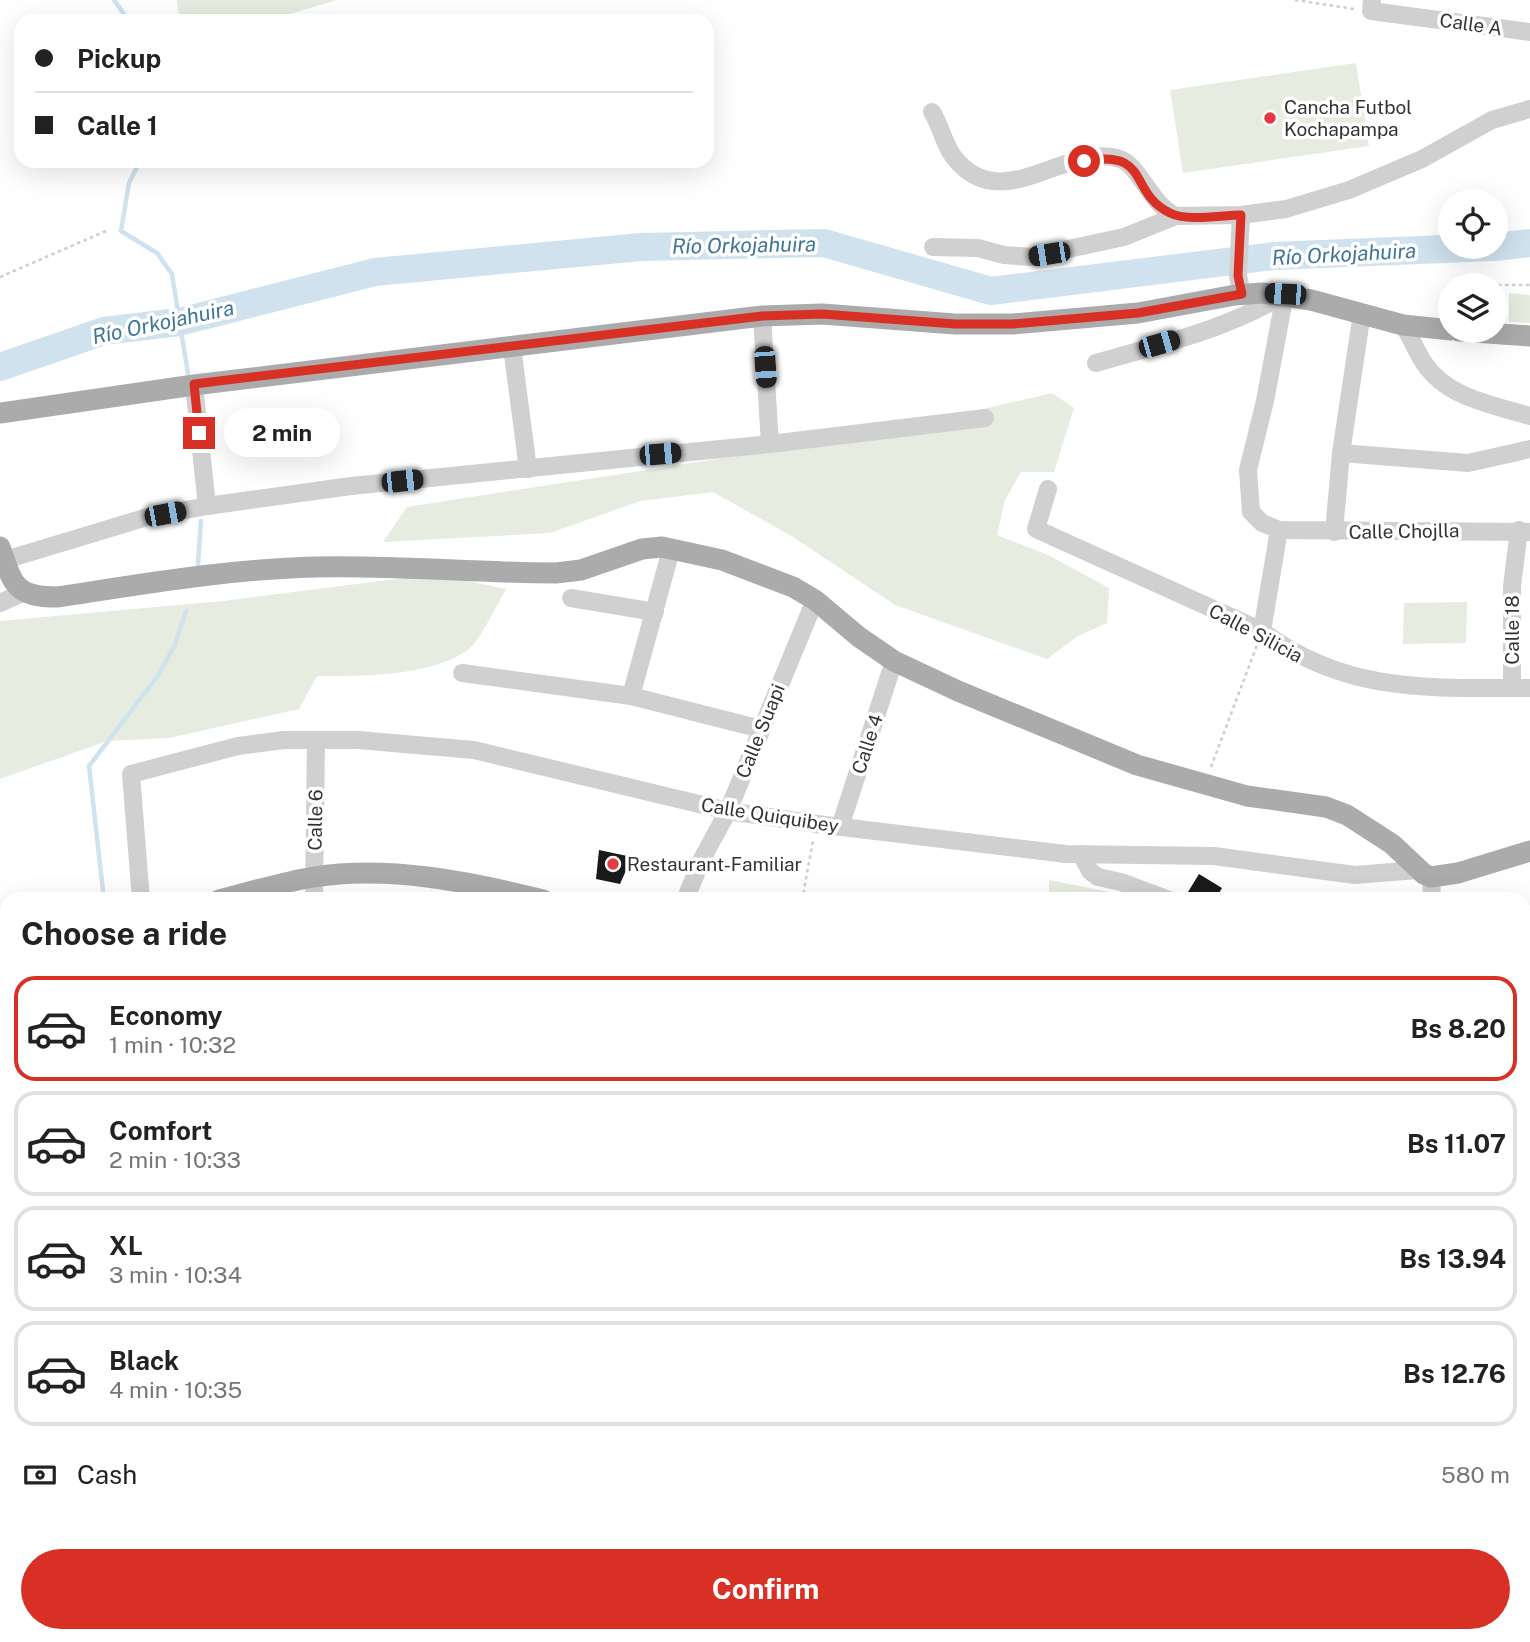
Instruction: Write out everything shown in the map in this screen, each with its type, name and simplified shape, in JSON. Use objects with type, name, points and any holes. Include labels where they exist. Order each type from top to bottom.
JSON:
[{"type":"main road","points":[[0,413],[194,384],[762,316],[822,314],[955,324],[1013,324],[1138,313],[1240,285],[1403,325],[1438,329]]},
{"type":"main road","points":[[1508,334],[1530,336]]},
{"type":"main road","points":[[2,554],[12,580],[22,593],[35,597],[57,597],[241,571],[314,567],[396,566],[556,573],[580,570],[642,549],[671,550],[722,560],[760,573],[815,600],[859,637],[894,661],[1079,743],[1204,786],[1247,796],[1326,807],[1347,815],[1392,844],[1424,873],[1458,873],[1530,851]]},
{"type":"main road","points":[[268,892],[315,877],[350,874],[435,880],[500,892]]},
{"type":"street","name":"Calle A","points":[[1372,5],[1530,32]]},
{"type":"street","points":[[933,247],[978,248],[1004,255],[1031,257],[1124,237],[1176,216],[1241,215],[1320,201],[1422,159],[1492,120],[1530,109]]},
{"type":"street","points":[[932,112],[954,157],[979,176],[1006,183],[1066,163],[1102,158],[1121,159],[1132,167],[1160,206],[1176,216]]},
{"type":"street","points":[[1240,285],[1241,215]]},
{"type":"street","points":[[1096,363],[1213,329],[1255,312],[1285,294]]},
{"type":"street","points":[[1262,631],[1279,530],[1262,523],[1251,512],[1248,470],[1265,401],[1285,294]]},
{"type":"street","points":[[1334,532],[1341,453],[1362,313]]},
{"type":"street","points":[[762,316],[770,444]]},
{"type":"street","points":[[1403,325],[1424,363],[1443,384],[1486,403],[1530,416]]},
{"type":"street","points":[[512,348],[528,469]]},
{"type":"street","points":[[194,384],[207,506]]},
{"type":"street","points":[[2,554],[144,518],[207,506],[351,486],[770,444],[985,418]]},
{"type":"street","points":[[1341,453],[1468,463],[1530,449]]},
{"type":"street","name":"Calle Silicia","points":[[1048,489],[1036,529],[1262,631],[1305,659],[1363,681],[1405,687],[1521,688]]},
{"type":"street","name":"Calle Chojlla","points":[[1279,530],[1525,531]]},
{"type":"street","name":"Calle 18","points":[[1521,688],[1521,624],[1512,586],[1525,531]]},
{"type":"street","points":[[631,696],[671,550]]},
{"type":"street","points":[[0,603],[22,593]]},
{"type":"street","points":[[571,598],[654,612]]},
{"type":"street","name":"Calle Suapi","points":[[688,892],[702,859],[728,811],[815,600]]},
{"type":"street","name":"Calle 4","points":[[840,827],[894,661]]},
{"type":"street","points":[[462,673],[631,696],[761,729]]},
{"type":"street","name":"Calle Quiquibey","points":[[140,892],[131,774],[238,746],[316,740],[358,740],[474,750],[728,811],[840,827],[1081,854],[1214,856],[1315,867],[1355,875],[1424,873]]},
{"type":"street","name":"Calle 6","points":[[314,892],[316,740]]},
{"type":"street","points":[[1081,854],[1090,871],[1098,877],[1148,892]]},
{"type":"street","points":[[1424,873],[1430,892]]},
{"type":"path","points":[[1295,0],[1372,5]]},
{"type":"path","points":[[0,277],[106,231]]},
{"type":"path","points":[[1508,285],[1530,285]]},
{"type":"path","points":[[1204,786],[1262,631]]},
{"type":"path","points":[[804,892],[817,824]]},
{"type":"path","points":[[0,1290],[0,1320]]},
{"type":"shaded area","points":[[177,0],[337,0],[290,14],[180,14]]},
{"type":"shaded area","name":"Cancha Futbol Kochapampa","points":[[1356,63],[1369,146],[1183,173],[1170,90]]},
{"type":"shaded area","points":[[1509,293],[1530,295],[1530,323],[1509,322]]},
{"type":"shaded area","points":[[1052,393],[1074,408],[1054,472],[1021,472],[1005,500],[997,535],[1048,555],[1109,588],[1107,623],[1078,636],[1047,659],[895,605],[793,537],[713,492],[640,501],[550,533],[383,542],[407,507],[811,443]]},
{"type":"shaded area","points":[[436,574],[506,589],[474,644],[454,658],[417,670],[396,673],[317,676],[299,709],[169,738],[107,741],[0,779],[0,621],[223,601]]},
{"type":"shaded area","points":[[1467,602],[1466,643],[1403,644],[1404,603]]},
{"type":"shaded area","points":[[1049,880],[1110,892],[1049,892]]},
{"type":"building","name":"Restaurant-Familiar","points":[[599,850],[632,857],[620,884],[596,879]]},
{"type":"building","points":[[1199,874],[1222,888],[1220,892],[1188,892]]},
{"type":"waterway","points":[[114,0],[124,14]]},
{"type":"waterway","points":[[136,168],[129,183],[121,231],[157,253],[172,274],[188,374]]},
{"type":"waterway","name":"Río Orkojahuira","points":[[0,367],[104,331],[179,322],[375,272],[641,247],[824,243],[991,291],[1274,256],[1438,249]]},
{"type":"waterway","name":"Río Orkojahuira","points":[[1508,246],[1530,243]]},
{"type":"waterway","points":[[198,564],[201,521]]},
{"type":"waterway","points":[[103,892],[89,766],[157,677],[174,647],[186,611]]},
{"type":"place","name":"Cancha Futbol Kochapampa","points":[[1270,118]]},
{"type":"place","name":"Restaurant-Familiar","points":[[613,864]]},
{"type":"route","points":[[199,433],[194,384],[762,316],[822,314],[955,324],[1013,324],[1138,313],[1242,294],[1238,276],[1241,215],[1176,216],[1151,197],[1132,167],[1121,159],[1084,161]]}]
